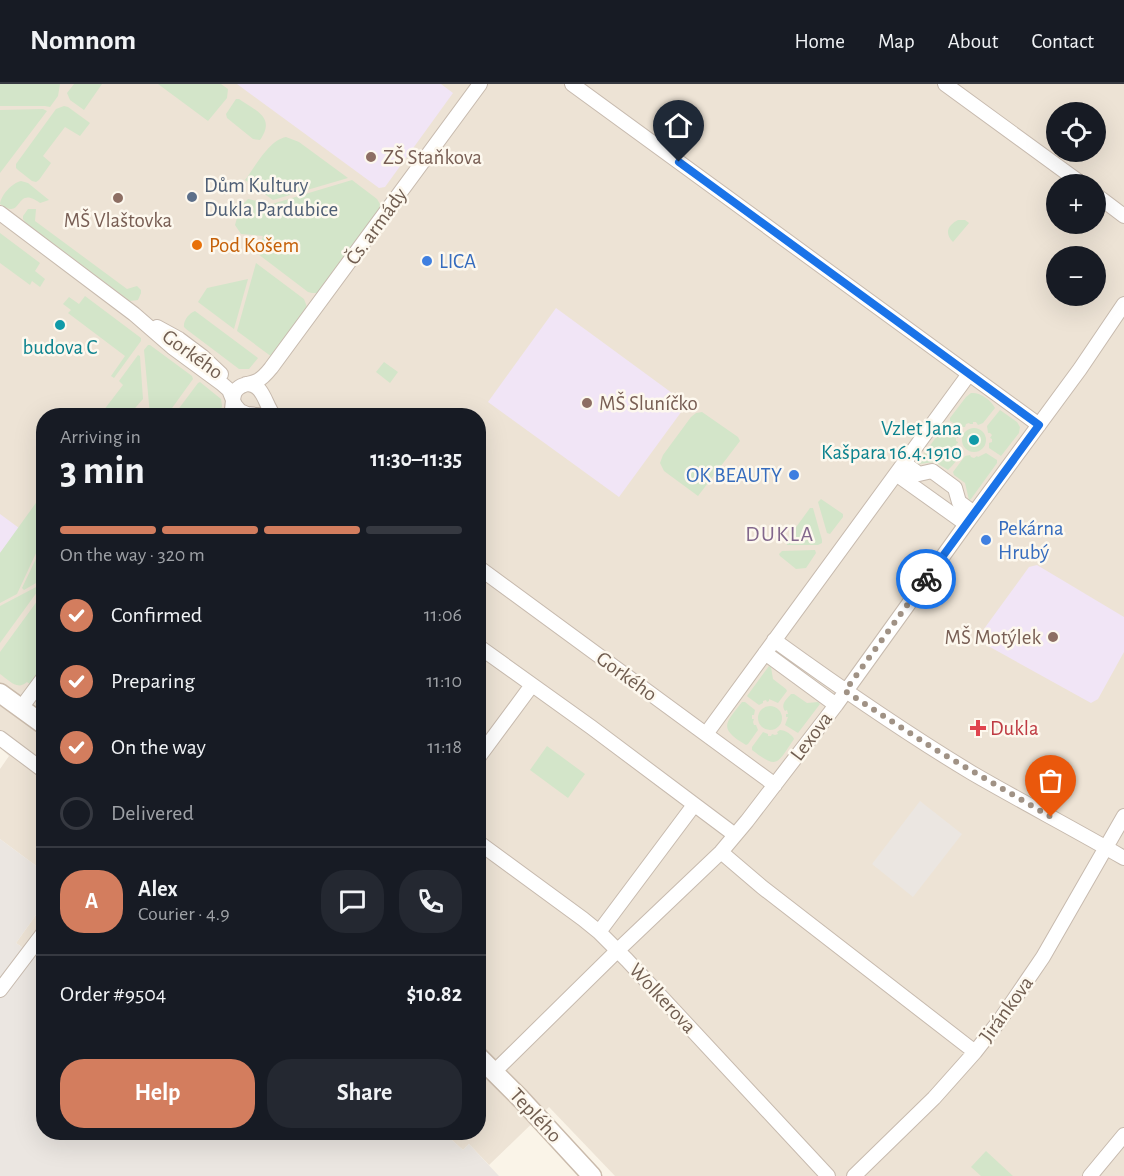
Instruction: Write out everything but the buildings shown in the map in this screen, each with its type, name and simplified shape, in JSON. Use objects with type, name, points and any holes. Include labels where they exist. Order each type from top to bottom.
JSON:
[{"type":"main road","points":[[0,693],[36,719]]},
{"type":"main road","name":"Teplého","points":[[486,1063],[592,1176]]},
{"type":"street","name":"Čs. armády","points":[[233,408],[234,393],[237,389],[257,381],[271,368],[480,84]]},
{"type":"street","points":[[572,84],[1039,425]]},
{"type":"street","points":[[945,84],[1068,174]]},
{"type":"street","points":[[1106,202],[1124,216]]},
{"type":"street","name":"Gorkého","points":[[0,213],[221,383],[229,390],[238,408]]},
{"type":"street","name":"Lexova","points":[[495,1071],[721,852],[735,835],[836,705],[1080,369],[1124,304]]},
{"type":"street","name":"Gorkého","points":[[134,314],[178,339],[203,357],[228,380],[257,387],[268,408]]},
{"type":"street","name":"Čs. armády","points":[[261,408],[265,382],[271,368]]},
{"type":"street","points":[[706,734],[969,374]]},
{"type":"street","points":[[900,468],[919,474],[932,471],[950,484],[955,488],[959,502],[970,519]]},
{"type":"street","points":[[900,468],[970,519]]},
{"type":"street","name":"Gorkého","points":[[486,573],[775,785]]},
{"type":"street","points":[[774,640],[845,691],[936,750],[1124,858]]},
{"type":"street","points":[[486,652],[735,835]]},
{"type":"street","points":[[765,653],[836,705]]},
{"type":"street","points":[[486,747],[532,685]]},
{"type":"street","points":[[21,708],[36,688]]},
{"type":"street","points":[[0,738],[36,765]]},
{"type":"street","points":[[599,932],[694,805]]},
{"type":"street","name":"Jiránkova","points":[[854,1176],[934,1098],[975,1052],[1026,984],[1124,816]]},
{"type":"street","name":"Wolkerova","points":[[486,848],[599,932],[618,950],[828,1176]]},
{"type":"street","points":[[721,852],[762,887],[975,1052]]},
{"type":"street","points":[[0,990],[36,943]]},
{"type":"street","points":[[1090,1176],[1124,1135]]},
{"type":"shaded area","points":[[0,84],[1124,84],[1124,1176],[615,1176],[549,1107],[489,1165],[469,1144],[463,1150],[452,1140],[486,1140],[486,408],[36,408],[36,866],[0,839],[0,769],[9,756],[0,748]]},
{"type":"shaded area","name":"ZŠ Staňkova","points":[[237,84],[441,84],[453,93],[385,187],[379,188]]},
{"type":"shaded area","name":"MŠ Sluníčko","points":[[556,308],[687,404],[619,497],[488,402]]},
{"type":"shaded area","points":[[0,514],[19,528],[0,553]]},
{"type":"shaded area","name":"MŠ Motýlek","points":[[1037,565],[1124,617],[1124,652],[1098,699],[1091,703],[981,642],[981,633],[1029,567]]},
{"type":"shaded area","points":[[920,801],[962,834],[913,897],[872,864]]},
{"type":"shaded area","points":[[0,839],[36,866],[36,915],[16,943],[36,957],[36,1140],[452,1140],[463,1150],[469,1144],[499,1176],[0,1176]]},
{"type":"shaded area","points":[[36,915],[36,957],[16,943]]},
{"type":"green space","points":[[0,84],[60,84],[58,96],[50,107],[0,106]]},
{"type":"green space","points":[[74,84],[102,84],[84,110],[70,100],[67,93]]},
{"type":"green space","points":[[158,84],[221,84],[228,89],[227,98],[208,121]]},
{"type":"green space","points":[[236,99],[257,111],[265,120],[266,126],[260,140],[253,139],[227,118],[226,114]]},
{"type":"green space","points":[[64,106],[90,123],[80,136],[65,127],[43,156],[51,163],[39,180],[32,181],[16,168],[16,164],[56,109]]},
{"type":"green space","points":[[43,109],[47,111],[0,173],[0,110]]},
{"type":"green space","points":[[286,137],[299,142],[348,178],[273,200],[245,180],[268,148]]},
{"type":"green space","points":[[352,180],[377,199],[380,204],[379,210],[317,293],[308,292],[258,254],[263,236],[241,234],[235,225],[240,207],[248,199],[272,204]]},
{"type":"green space","points":[[21,181],[28,183],[49,200],[40,203],[32,198],[26,198],[13,209],[0,204],[8,190]]},
{"type":"green space","points":[[28,209],[36,209],[35,221],[127,289],[137,286],[141,290],[138,300],[130,301],[26,223],[23,216]]},
{"type":"green space","points":[[958,220],[965,220],[969,223],[953,242],[948,229]]},
{"type":"green space","points":[[0,233],[40,263],[35,271],[45,279],[40,287],[32,281],[30,285],[0,263]]},
{"type":"green space","points":[[256,263],[304,299],[307,307],[272,357],[237,331]]},
{"type":"green space","points":[[248,279],[234,329],[198,302],[207,288]]},
{"type":"green space","points":[[85,296],[141,338],[114,378],[111,376],[125,356],[68,313],[71,310],[63,304],[69,297],[79,304]]},
{"type":"green space","points":[[195,311],[258,358],[249,369],[239,369],[184,327],[184,322]]},
{"type":"green space","points":[[150,345],[192,376],[193,379],[172,408],[149,408],[144,350]]},
{"type":"green space","points":[[138,355],[140,356],[143,399],[135,408],[105,408],[123,385],[119,381]]},
{"type":"green space","points":[[384,362],[398,372],[390,383],[376,372]]},
{"type":"green space","points":[[200,382],[221,399],[221,408],[179,408]]},
{"type":"green space","points":[[971,393],[985,397],[995,408],[983,423],[978,425],[973,422],[973,424],[969,423],[965,427],[960,427],[950,421],[950,418]]},
{"type":"green space","points":[[1000,410],[1017,422],[1020,427],[1019,433],[1001,456],[989,448],[992,435],[988,433],[987,426]]},
{"type":"green space","points":[[702,412],[738,437],[740,441],[698,496],[664,471],[660,463],[663,455],[691,417]]},
{"type":"green space","points":[[945,425],[957,431],[956,441],[958,443],[956,444],[960,450],[958,459],[948,470],[935,462],[919,464],[918,462]]},
{"type":"green space","points":[[974,428],[983,431],[986,440],[983,449],[974,452],[965,449],[962,440],[965,431]]},
{"type":"green space","points":[[986,453],[997,460],[997,463],[969,500],[965,483],[953,472],[965,456],[970,455],[974,458]]},
{"type":"green space","points":[[821,499],[843,514],[830,534],[827,533],[818,502]]},
{"type":"green space","points":[[36,503],[36,553],[17,594],[0,603],[0,553]]},
{"type":"green space","points":[[810,508],[813,508],[822,543],[787,545],[786,541]]},
{"type":"green space","points":[[815,550],[816,553],[806,568],[796,569],[779,554],[782,551]]},
{"type":"green space","points":[[36,559],[36,583],[24,590],[22,588]]},
{"type":"green space","points":[[36,587],[36,594],[0,643],[0,606]]},
{"type":"green space","points":[[36,603],[36,678],[31,685],[27,682],[16,685],[0,674],[0,652]]},
{"type":"green space","points":[[769,666],[773,679],[787,691],[778,703],[769,699],[759,705],[747,696]]},
{"type":"green space","points":[[791,694],[807,703],[818,702],[820,704],[798,733],[785,725],[788,717],[786,714],[788,714],[784,704]]},
{"type":"green space","points":[[742,702],[755,710],[752,719],[758,730],[746,745],[731,734],[727,725]]},
{"type":"green space","points":[[770,706],[779,709],[782,718],[779,727],[770,730],[761,727],[758,718],[761,709]]},
{"type":"green space","points":[[780,730],[788,733],[794,739],[780,759],[772,762],[752,750],[763,732],[771,736],[778,734]]},
{"type":"green space","points":[[547,746],[585,774],[568,798],[530,770]]},
{"type":"green space","points":[[986,1151],[1013,1176],[981,1176],[971,1167]]},
{"type":"way so far","points":[[926,579],[845,691],[973,773],[1051,817]]},
{"type":"place","name":"ZŠ Staňkova","points":[[371,157]]},
{"type":"place","name":"Dům Kultury Dukla Pardubice","points":[[192,197]]},
{"type":"place","name":"MŠ Vlaštovka","points":[[118,198]]},
{"type":"place","name":"Pod Košem","points":[[197,245]]},
{"type":"place","name":"LICA","points":[[427,261]]},
{"type":"place","name":"budova C","points":[[60,325]]},
{"type":"place","name":"MŠ Sluníčko","points":[[587,403]]},
{"type":"place","name":"Vzlet Jana Kašpara 16.4.1910","points":[[974,440]]},
{"type":"place","name":"OK BEAUTY","points":[[794,475]]},
{"type":"place","name":"Pekárna Hrubý","points":[[986,540]]},
{"type":"place","name":"MŠ Motýlek","points":[[1053,637]]},
{"type":"place","name":"Dukla","points":[[978,728]]},
{"type":"district","name":"DUKLA","points":[[780,533]]},
{"type":"route","points":[[679,162],[1039,425],[926,579]]}]
